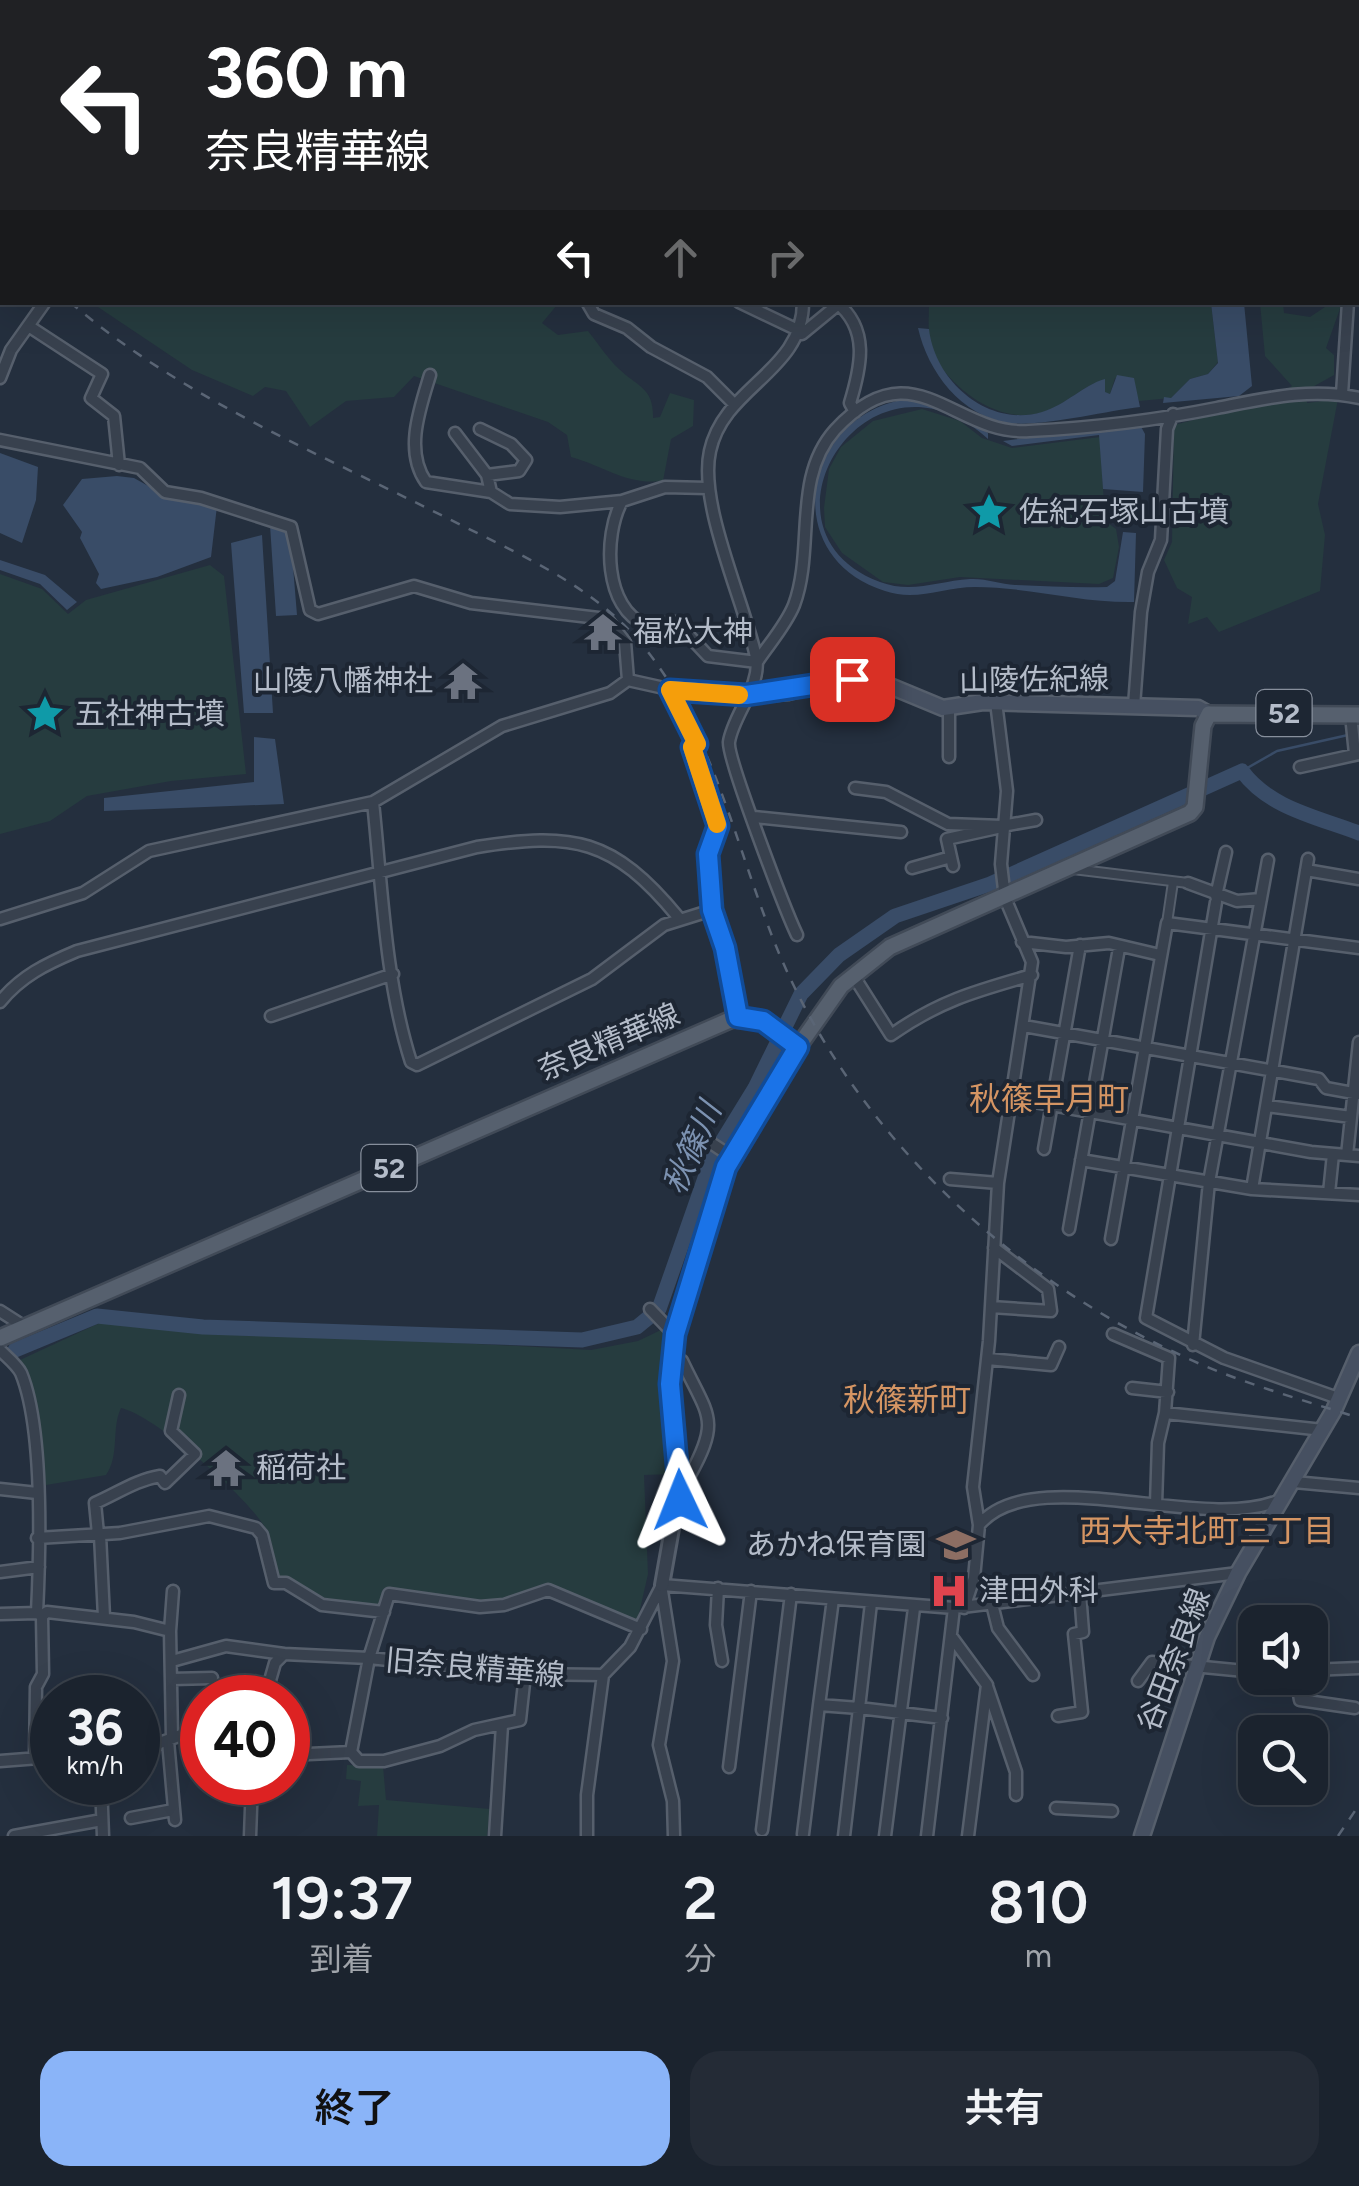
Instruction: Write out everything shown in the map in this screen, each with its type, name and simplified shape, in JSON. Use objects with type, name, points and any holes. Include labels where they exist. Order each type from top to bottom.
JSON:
[{"type":"main road","name":"山陵佐紀線","points":[[746,695],[788,692],[838,679],[873,679],[950,708],[996,702],[1198,708],[1209,714]]},
{"type":"main road","name":"52","points":[[1209,714],[1354,719]]},
{"type":"main road","points":[[738,1017],[763,1021],[790,1041],[853,974],[890,947],[1181,820],[1195,808],[1203,726],[1209,714]]},
{"type":"main road","name":"奈良精華線","points":[[0,1338],[738,1017]]},
{"type":"main road","name":"谷田奈良線","points":[[1142,1836],[1198,1664],[1238,1573],[1286,1498],[1359,1353]]},
{"type":"street","points":[[0,378],[11,350],[44,305]]},
{"type":"street","points":[[589,305],[594,314],[627,328],[707,377],[735,405]]},
{"type":"street","points":[[745,305],[801,333]]},
{"type":"street","points":[[801,333],[804,305]]},
{"type":"street","points":[[757,662],[707,488],[709,452],[718,428],[735,405],[801,333],[836,305]]},
{"type":"street","points":[[841,305],[859,334],[862,355],[850,403],[856,412]]},
{"type":"street","points":[[1342,394],[1348,305]]},
{"type":"street","points":[[30,327],[102,374],[91,398],[114,416],[119,465]]},
{"type":"street","points":[[430,375],[417,418],[415,447],[426,482],[491,492],[510,504],[560,507],[622,502],[664,487],[707,488]]},
{"type":"street","points":[[797,934],[779,896],[729,747],[757,662],[794,605],[819,454],[856,412],[887,398],[921,393],[990,426],[1025,432],[1218,408],[1255,397],[1342,394],[1359,398]]},
{"type":"street","points":[[1134,706],[1148,572],[1161,540],[1167,428],[1172,414]]},
{"type":"street","points":[[480,429],[511,444],[526,460],[519,470],[488,475]]},
{"type":"street","points":[[455,433],[488,475],[491,492]]},
{"type":"street","points":[[1,437],[140,468],[165,492],[201,498],[291,526],[310,610],[318,614],[414,586],[471,603],[607,619],[625,642],[628,680]]},
{"type":"street","points":[[622,502],[616,513],[612,559],[615,596],[622,606],[646,625],[676,622],[708,656],[720,654],[757,662]]},
{"type":"street","points":[[1,916],[82,893],[149,851],[374,802],[502,726],[610,692],[628,680],[670,690],[746,695]]},
{"type":"street","points":[[670,690],[697,744],[692,747],[718,826],[708,854],[712,910],[725,948],[738,1017]]},
{"type":"street","points":[[927,1836],[951,1635],[974,1578],[979,1525],[973,1487],[977,1421],[984,1403],[988,1359],[998,1183],[1032,976],[1032,962],[1004,895],[1002,826],[1007,791],[996,702]]},
{"type":"street","points":[[948,757],[950,708]]},
{"type":"street","points":[[1300,767],[1357,754],[1354,719]]},
{"type":"street","points":[[855,788],[886,792],[948,824],[1002,826]]},
{"type":"street","points":[[374,802],[404,1042],[411,1062],[417,1065],[592,979],[678,917],[712,910]]},
{"type":"street","points":[[754,816],[901,832]]},
{"type":"street","points":[[912,868],[952,862],[947,838],[1036,820]]},
{"type":"street","points":[[0,1002],[28,974],[77,951],[476,847],[544,837],[586,846],[622,862],[654,888],[678,917]]},
{"type":"street","points":[[1226,852],[1146,1318],[1193,1345],[1338,1398]]},
{"type":"street","points":[[1193,1345],[1209,1182],[1268,860]]},
{"type":"street","points":[[1252,1189],[1307,864],[1359,879]]},
{"type":"street","points":[[1068,868],[1188,884],[1216,899],[1260,899]]},
{"type":"street","points":[[1111,1239],[1173,882]]},
{"type":"street","points":[[1166,923],[1359,948]]},
{"type":"street","points":[[1022,942],[1109,943],[1160,955]]},
{"type":"street","points":[[1044,1149],[1080,945]]},
{"type":"street","points":[[1070,1229],[1120,948]]},
{"type":"street","points":[[271,1016],[393,974]]},
{"type":"street","points":[[853,974],[891,1035],[931,1007],[956,996],[1032,976]]},
{"type":"street","points":[[1024,1026],[1319,1079],[1326,1088],[1356,1093]]},
{"type":"street","name":"旧奈良精華線","points":[[352,1752],[370,1658],[526,1674],[603,1675],[618,1664],[641,1629],[662,1585],[681,1478],[670,1384],[675,1334],[716,1189],[790,1041]]},
{"type":"street","points":[[1012,1098],[1353,1156],[1351,1117],[1359,1042]]},
{"type":"street","points":[[1267,1106],[1351,1117]]},
{"type":"street","points":[[708,1141],[732,1156]]},
{"type":"street","points":[[1329,1193],[1333,1154]]},
{"type":"street","points":[[1081,1160],[1252,1189],[1359,1196]]},
{"type":"street","points":[[950,1179],[998,1183]]},
{"type":"street","points":[[991,1308],[1051,1310],[1048,1289],[994,1248]]},
{"type":"street","points":[[650,1309],[675,1334]]},
{"type":"street","points":[[0,1311],[25,1327]]},
{"type":"street","points":[[1114,1334],[1170,1358],[1158,1443],[1156,1504]]},
{"type":"street","points":[[988,1359],[1051,1365],[1059,1347]]},
{"type":"street","points":[[0,1350],[20,1370],[31,1414],[42,1675]]},
{"type":"street","points":[[672,1360],[682,1361],[710,1425],[710,1439],[690,1475],[681,1478]]},
{"type":"street","points":[[1132,1388],[1168,1392]]},
{"type":"street","points":[[104,1617],[95,1503],[126,1490],[137,1480],[160,1476],[165,1482],[195,1454],[171,1431],[179,1395]]},
{"type":"street","points":[[1165,1413],[1323,1430]]},
{"type":"street","points":[[1294,1482],[1359,1488]]},
{"type":"street","points":[[0,1489],[36,1493]]},
{"type":"street","points":[[979,1525],[997,1509],[1021,1500],[1156,1504],[1240,1512],[1286,1498]]},
{"type":"street","points":[[37,1538],[99,1535],[210,1516],[262,1535],[274,1583],[286,1583],[322,1605],[384,1612]]},
{"type":"street","points":[[0,1572],[39,1567]]},
{"type":"street","points":[[674,1836],[673,1800],[659,1745],[673,1661],[662,1585],[914,1608],[959,1608],[1238,1573]]},
{"type":"street","points":[[718,1588],[716,1625],[722,1661]]},
{"type":"street","points":[[172,1661],[226,1646],[284,1654],[370,1658],[389,1594],[480,1608],[504,1605],[548,1590],[641,1629]]},
{"type":"street","points":[[132,1818],[174,1815],[170,1632],[174,1591]]},
{"type":"street","points":[[729,1766],[751,1591]]},
{"type":"street","points":[[1058,1716],[1082,1712],[1074,1634],[1082,1632],[1080,1593]]},
{"type":"street","points":[[762,1830],[791,1594]]},
{"type":"street","points":[[804,1834],[833,1599]]},
{"type":"street","points":[[844,1836],[871,1604]]},
{"type":"street","points":[[992,1604],[998,1628],[1033,1675]]},
{"type":"street","points":[[886,1836],[914,1608]]},
{"type":"street","points":[[0,1614],[47,1612],[104,1617],[170,1632]]},
{"type":"street","points":[[951,1635],[987,1685],[1016,1772],[1016,1794]]},
{"type":"street","points":[[272,1675],[275,1663],[284,1654]]},
{"type":"street","points":[[1138,1681],[1152,1662],[1238,1670]]},
{"type":"street","points":[[1328,1669],[1359,1668]]},
{"type":"street","points":[[310,1754],[352,1752],[359,1761],[384,1760],[520,1720],[526,1674]]},
{"type":"street","points":[[587,1836],[603,1675]]},
{"type":"street","points":[[172,1679],[180,1679]]},
{"type":"street","points":[[968,1836],[987,1685]]},
{"type":"street","points":[[1299,1695],[1300,1700],[1355,1708]]},
{"type":"street","points":[[819,1704],[942,1718]]},
{"type":"street","points":[[495,1836],[502,1725]]},
{"type":"street","points":[[160,1744],[180,1738]]},
{"type":"street","points":[[0,1762],[30,1759]]},
{"type":"street","points":[[102,1805],[103,1836]]},
{"type":"street","points":[[250,1836],[251,1805]]},
{"type":"street","points":[[1056,1808],[1112,1810]]},
{"type":"street","points":[[14,1836],[102,1820]]},
{"type":"shaded area","name":"津田外科","points":[[936,1576],[968,1579],[960,1606],[934,1603]]},
{"type":"green space","points":[[95,305],[557,305],[542,323],[558,335],[588,331],[615,365],[648,394],[653,418],[660,417],[670,393],[694,400],[693,426],[671,439],[663,481],[650,482],[627,478],[571,457],[567,435],[548,422],[414,376],[394,397],[346,401],[310,427],[286,391],[265,387],[253,396],[192,370]]},
{"type":"green space","points":[[929,305],[1211,305],[1218,362],[1208,374],[1190,379],[1171,398],[1139,401],[1134,389],[1115,378],[1110,394],[1105,393],[1105,380],[1046,411],[1022,415],[981,403],[957,385],[934,357]]},
{"type":"green space","points":[[1260,305],[1283,305],[1284,313],[1310,317],[1328,305],[1341,305],[1326,348],[1334,355],[1334,375],[1309,389],[1307,403],[1338,399],[1318,504],[1325,535],[1320,591],[1219,632],[1207,617],[1188,624],[1192,597],[1177,588],[1164,560],[1172,542],[1174,425],[1262,402],[1292,386],[1265,356]]},
{"type":"green space","points":[[922,409],[960,421],[982,438],[1012,448],[1100,437],[1105,521],[1116,529],[1119,547],[1113,578],[1099,584],[960,577],[908,585],[883,582],[842,553],[825,527],[824,508],[829,469],[841,447],[873,421]]},
{"type":"green space","points":[[210,565],[224,576],[246,774],[171,781],[87,796],[50,821],[0,834],[0,574],[42,589],[68,614],[86,600]]},
{"type":"green space","points":[[106,1320],[176,1328],[591,1350],[638,1341],[663,1329],[671,1334],[675,1474],[644,1475],[648,1574],[638,1618],[633,1620],[549,1587],[479,1606],[383,1589],[381,1605],[324,1600],[278,1575],[266,1529],[221,1479],[178,1441],[121,1408],[113,1459],[106,1475],[40,1486],[33,1411],[20,1360]]},
{"type":"green space","points":[[347,1765],[383,1766],[386,1800],[490,1809],[487,1836],[377,1836],[379,1805],[358,1806],[361,1781],[346,1779]]},
{"type":"water","points":[[1211,305],[1244,305],[1252,386],[1239,396],[1163,403],[1164,397],[1171,398],[1190,379],[1208,374],[1218,363]]},
{"type":"water","points":[[918,328],[929,329],[933,348],[953,383],[985,407],[1022,415],[1042,412],[1105,379],[1105,392],[1110,394],[1117,375],[1134,378],[1140,407],[1038,423],[992,419],[949,389],[930,360]]},
{"type":"water","points":[[907,399],[960,415],[988,433],[988,439],[943,412],[901,408],[865,423],[837,451],[822,486],[822,523],[840,557],[880,582],[903,587],[976,579],[1015,585],[1107,587],[1115,581],[1123,532],[1136,533],[1134,602],[975,587],[919,595],[896,594],[851,574],[828,549],[817,520],[816,488],[825,458],[844,431],[871,410]]},
{"type":"water","points":[[1139,423],[1145,434],[1143,492],[1103,489],[1099,435],[1012,446],[1003,441]]},
{"type":"water","points":[[0,453],[38,467],[36,500],[22,543],[0,533]]},
{"type":"water","points":[[134,478],[168,497],[217,506],[211,557],[157,577],[101,589],[96,583],[99,574],[80,538],[82,532],[63,505],[82,479]]},
{"type":"water","points":[[270,525],[290,530],[297,615],[276,616]]},
{"type":"water","points":[[262,535],[273,713],[244,713],[231,543]]},
{"type":"water","points":[[0,560],[45,575],[77,602],[67,610],[40,584],[0,570]]},
{"type":"water","points":[[254,737],[275,739],[284,804],[104,811],[104,798],[254,782]]},
{"type":"waterway","points":[[1242,771],[1277,751],[1348,735]]},
{"type":"waterway","name":"秋篠川","points":[[15,1350],[97,1316],[203,1327],[582,1340],[637,1327],[659,1309],[712,1158],[755,1088],[801,994],[839,955],[895,916],[990,884],[1242,771],[1280,803],[1359,833]]},
{"type":"railway","points":[[74,305],[157,367],[204,395],[518,554],[605,608],[653,659],[698,735],[776,946],[807,1012],[845,1074],[888,1132],[937,1186],[1049,1280],[1110,1319],[1219,1372],[1359,1418]]},
{"type":"railway","points":[[1338,1836],[1359,1805]]},
{"type":"slow traffic","points":[[717,824],[692,747],[697,744],[670,690],[739,695]]},
{"type":"place","name":"佐紀石塚山古墳","points":[[989,512]]},
{"type":"place","name":"福松大神","points":[[603,632]]},
{"type":"place","name":"山陵八幡神社","points":[[463,681]]},
{"type":"place","name":"五社神古墳","points":[[45,714]]},
{"type":"place","name":"稲荷社","points":[[226,1468]]},
{"type":"place","name":"あかね保育園","points":[[956,1545]]},
{"type":"place","name":"津田外科","points":[[949,1591]]},
{"type":"district","name":"秋篠早月町","points":[[1049,1099]]},
{"type":"district","name":"秋篠新町","points":[[907,1400]]},
{"type":"district","name":"西大寺北町三丁目","points":[[1207,1531]]},
{"type":"route","points":[[680,1500],[670,1384],[675,1334],[716,1189],[798,1047],[763,1021],[738,1017],[725,948],[712,910],[708,854],[718,826],[692,747],[697,744],[670,690],[746,695],[788,692],[852,679]]}]
